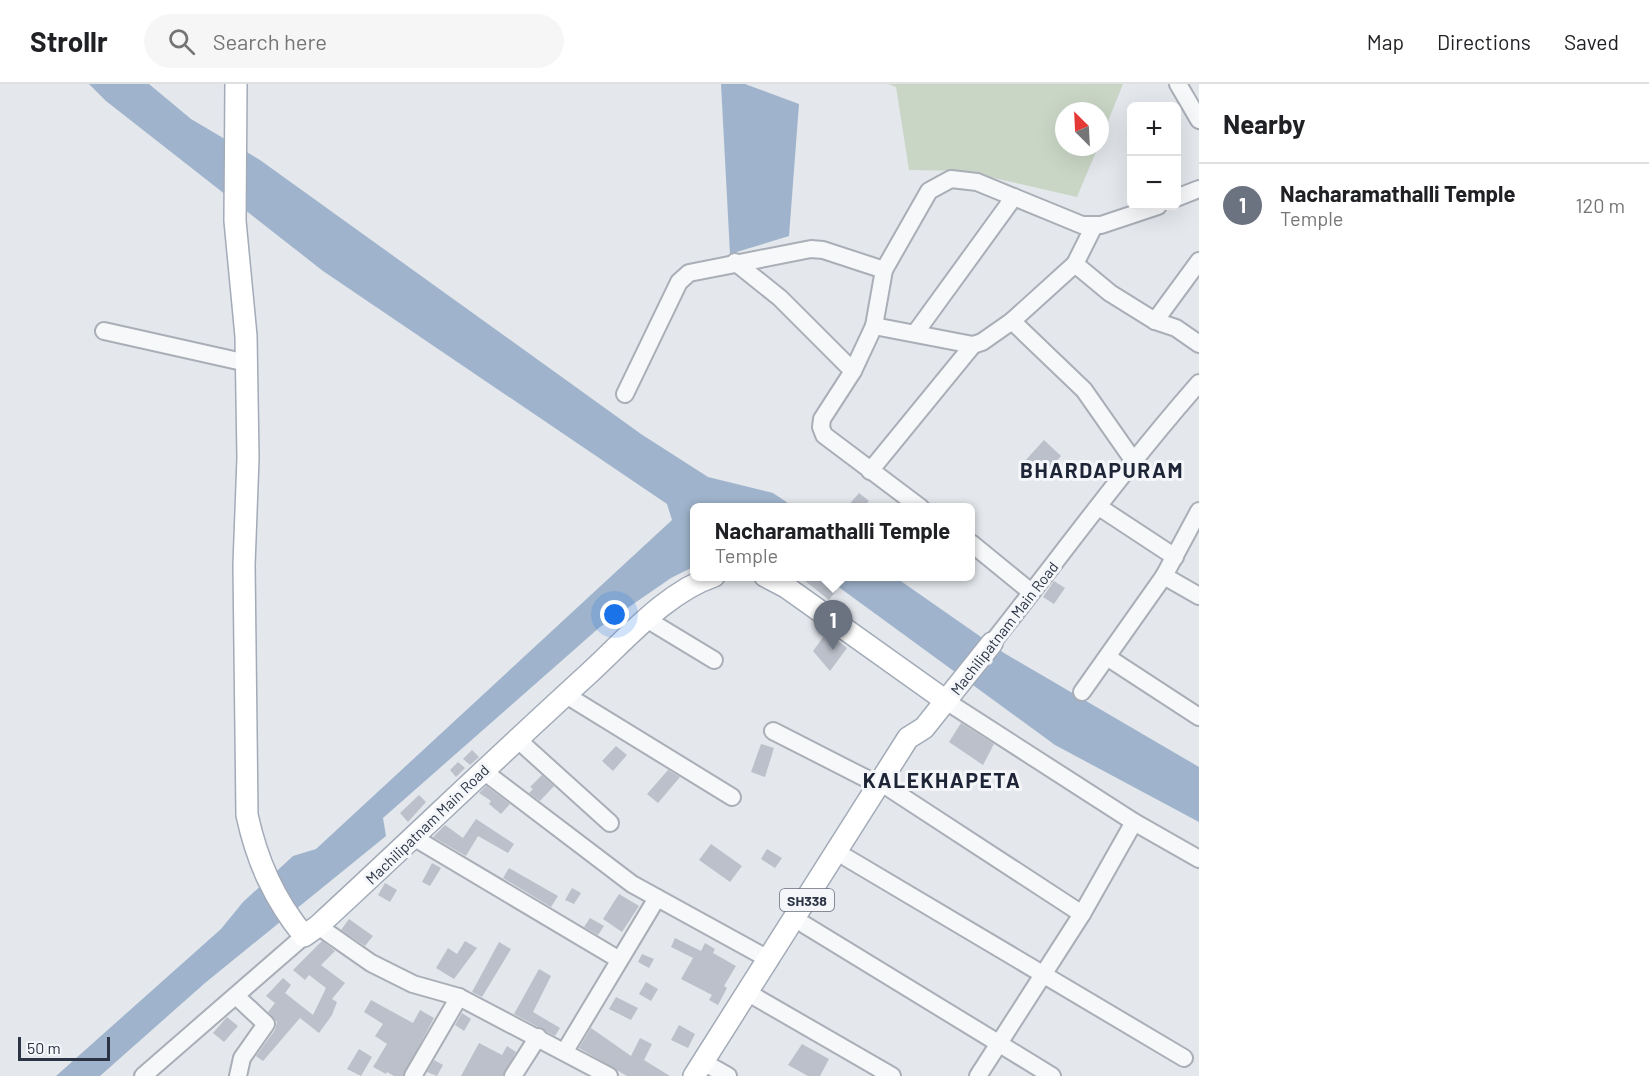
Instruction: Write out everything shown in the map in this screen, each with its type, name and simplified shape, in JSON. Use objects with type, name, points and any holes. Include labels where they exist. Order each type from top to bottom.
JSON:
[{"type":"main road","points":[[236,84],[235,221],[247,363],[249,458],[244,565],[246,795],[254,848],[266,880],[307,930]]},
{"type":"main road","name":"Machilipatnam Main Road","points":[[307,930],[413,837],[482,770],[648,620],[677,596],[705,581]]},
{"type":"main road","name":"Machilipatnam Main Road","points":[[775,581],[953,693],[992,643]]},
{"type":"main road","name":"SH338","points":[[710,1074],[770,960],[883,786],[919,744],[924,728],[953,693]]},
{"type":"main road","name":"SH338","points":[[710,1074],[847,858],[883,786]]},
{"type":"street","points":[[1178,84],[1199,120]]},
{"type":"street","points":[[915,503],[825,435],[821,427],[822,419],[853,371],[874,326],[884,270],[929,191],[941,182],[963,179],[1082,225],[1094,226],[1145,210]]},
{"type":"street","points":[[1181,196],[1199,189]]},
{"type":"street","points":[[916,332],[1014,197]]},
{"type":"street","points":[[874,326],[916,332],[973,345],[982,342],[1012,321],[1074,264],[1094,226]]},
{"type":"street","points":[[625,394],[679,282],[689,273],[735,262],[811,249],[823,250],[884,270]]},
{"type":"street","points":[[1155,321],[1199,261]]},
{"type":"street","points":[[735,262],[780,298],[853,371]]},
{"type":"street","points":[[1074,264],[1110,293],[1155,321],[1176,328],[1199,344]]},
{"type":"street","points":[[1012,321],[1084,390],[1133,460]]},
{"type":"street","points":[[104,331],[247,363]]},
{"type":"street","points":[[870,471],[973,345]]},
{"type":"street","name":"Machilipatnam Main Road","points":[[992,643],[1133,460],[1199,383]]},
{"type":"street","points":[[1099,507],[1175,557]]},
{"type":"street","points":[[1082,692],[1164,576],[1199,511]]},
{"type":"street","points":[[975,546],[1032,592]]},
{"type":"street","points":[[1164,576],[1199,596]]},
{"type":"street","points":[[648,620],[714,660]]},
{"type":"street","points":[[1107,657],[1199,717]]},
{"type":"street","points":[[953,693],[1134,822],[1199,859]]},
{"type":"street","points":[[566,694],[732,797]]},
{"type":"street","points":[[773,730],[883,786],[1082,914]]},
{"type":"street","points":[[517,739],[610,823]]},
{"type":"street","points":[[482,770],[608,867],[657,898],[770,960]]},
{"type":"street","points":[[978,1076],[1001,1044],[1082,914],[1134,822]]},
{"type":"street","points":[[413,837],[618,959]]},
{"type":"street","points":[[847,858],[1184,1058]]},
{"type":"street","points":[[565,1051],[618,959],[657,898]]},
{"type":"street","points":[[805,925],[1052,1076]]},
{"type":"street","points":[[307,930],[413,984],[459,997],[609,1076]]},
{"type":"street","name":"Machilipatnam Main Road","points":[[143,1076],[236,996],[307,930]]},
{"type":"street","points":[[236,996],[266,1024],[242,1058],[238,1076]]},
{"type":"street","points":[[413,1076],[459,997]]},
{"type":"street","points":[[757,998],[892,1076]]},
{"type":"street","points":[[513,1076],[538,1037]]},
{"type":"green space","points":[[888,84],[1123,84],[1109,119],[1109,102],[1055,102],[1055,156],[1094,156],[1077,197],[964,171],[909,170],[896,87]]},
{"type":"water","points":[[89,84],[149,84],[191,119],[260,160],[641,434],[708,477],[773,493],[788,503],[690,503],[690,568],[671,578],[600,627],[383,818],[386,836],[205,983],[100,1076],[56,1076],[221,929],[243,902],[293,856],[316,849],[672,520],[667,504],[323,271],[106,101]]},
{"type":"water","points":[[721,84],[745,84],[799,104],[789,236],[730,254]]},
{"type":"water","points":[[830,581],[901,581],[1004,653],[1199,767],[1199,822],[1055,745]]},
{"type":"building","points":[[1044,440],[1061,456],[1042,477],[1024,462]]},
{"type":"building","points":[[859,493],[869,501],[867,503],[850,503]]},
{"type":"building","points":[[805,581],[823,581],[836,591],[829,600]]},
{"type":"building","points":[[1054,581],[1065,588],[1054,604],[1043,597]]},
{"type":"building","points":[[827,632],[847,648],[830,671],[813,651]]},
{"type":"building","points":[[961,723],[994,744],[983,765],[949,742]]},
{"type":"building","points":[[761,744],[774,748],[765,777],[751,772]]},
{"type":"building","points":[[616,746],[627,755],[613,771],[602,761]]},
{"type":"building","points":[[472,750],[479,757],[470,765],[463,759]]},
{"type":"building","points":[[458,762],[465,768],[456,777],[450,770]]},
{"type":"building","points":[[668,770],[680,777],[658,803],[647,794]]},
{"type":"building","points":[[542,775],[554,786],[540,801],[529,793],[533,789],[530,787]]},
{"type":"building","points":[[486,786],[510,804],[501,814],[489,804],[491,801],[479,793]]},
{"type":"building","points":[[419,795],[426,802],[408,822],[400,813]]},
{"type":"building","points":[[476,819],[514,844],[508,853],[478,836],[466,856],[433,837],[445,825],[463,838]]},
{"type":"building","points":[[711,844],[742,866],[730,882],[699,860]]},
{"type":"building","points":[[767,849],[782,858],[775,868],[761,859]]},
{"type":"building","points":[[432,863],[441,868],[430,886],[422,882]]},
{"type":"building","points":[[509,868],[558,896],[551,907],[503,878]]},
{"type":"building","points":[[385,883],[397,890],[390,902],[378,895]]},
{"type":"building","points":[[572,888],[581,893],[574,904],[565,900]]},
{"type":"building","points":[[619,894],[639,906],[622,932],[603,919]]},
{"type":"building","points":[[590,918],[604,926],[598,935],[584,927]]},
{"type":"building","points":[[349,919],[373,936],[365,946],[341,930]]},
{"type":"building","points":[[675,938],[701,951],[705,943],[715,949],[713,953],[736,966],[724,986],[727,988],[718,1005],[709,1000],[712,995],[681,979],[693,958],[671,947]]},
{"type":"building","points":[[322,941],[335,951],[321,965],[345,983],[332,999],[337,1002],[332,1015],[319,1033],[300,1018],[263,1061],[256,1056],[275,1030],[277,1022],[268,1012],[275,1003],[266,996],[283,978],[291,985],[285,993],[313,1015],[326,988],[309,975],[305,980],[293,970]]},
{"type":"building","points":[[465,941],[477,948],[454,979],[436,968],[448,948],[457,954]]},
{"type":"building","points":[[499,942],[511,949],[482,997],[472,992]]},
{"type":"building","points":[[642,954],[654,959],[649,968],[638,962]]},
{"type":"building","points":[[539,969],[551,976],[533,1012],[560,1028],[555,1036],[514,1014]]},
{"type":"building","points":[[646,982],[658,989],[651,1001],[639,994]]},
{"type":"building","points":[[616,997],[638,1008],[631,1020],[609,1009]]},
{"type":"building","points":[[371,1000],[413,1023],[420,1010],[434,1018],[403,1076],[394,1076],[387,1072],[386,1074],[373,1067],[387,1044],[375,1036],[383,1024],[364,1012]]},
{"type":"building","points":[[462,1013],[471,1019],[464,1031],[455,1025]]},
{"type":"building","points":[[227,1017],[238,1026],[224,1042],[213,1033]]},
{"type":"building","points":[[679,1025],[695,1034],[688,1048],[671,1040]]},
{"type":"building","points":[[591,1028],[631,1056],[640,1038],[652,1044],[644,1060],[670,1076],[627,1076],[579,1048]]},
{"type":"building","points":[[479,1043],[502,1055],[507,1046],[516,1052],[503,1076],[461,1076]]},
{"type":"building","points":[[802,1044],[829,1059],[820,1076],[808,1076],[788,1065]]},
{"type":"building","points":[[359,1049],[372,1057],[361,1076],[347,1069]]},
{"type":"building","points":[[434,1060],[443,1065],[437,1076],[427,1072]]},
{"type":"place","name":"Nacharamathalli Temple","points":[[833,650]]},
{"type":"district","name":"BHARDAPURAM","points":[[1102,469]]},
{"type":"district","name":"KALEKHAPETA","points":[[942,779]]}]
